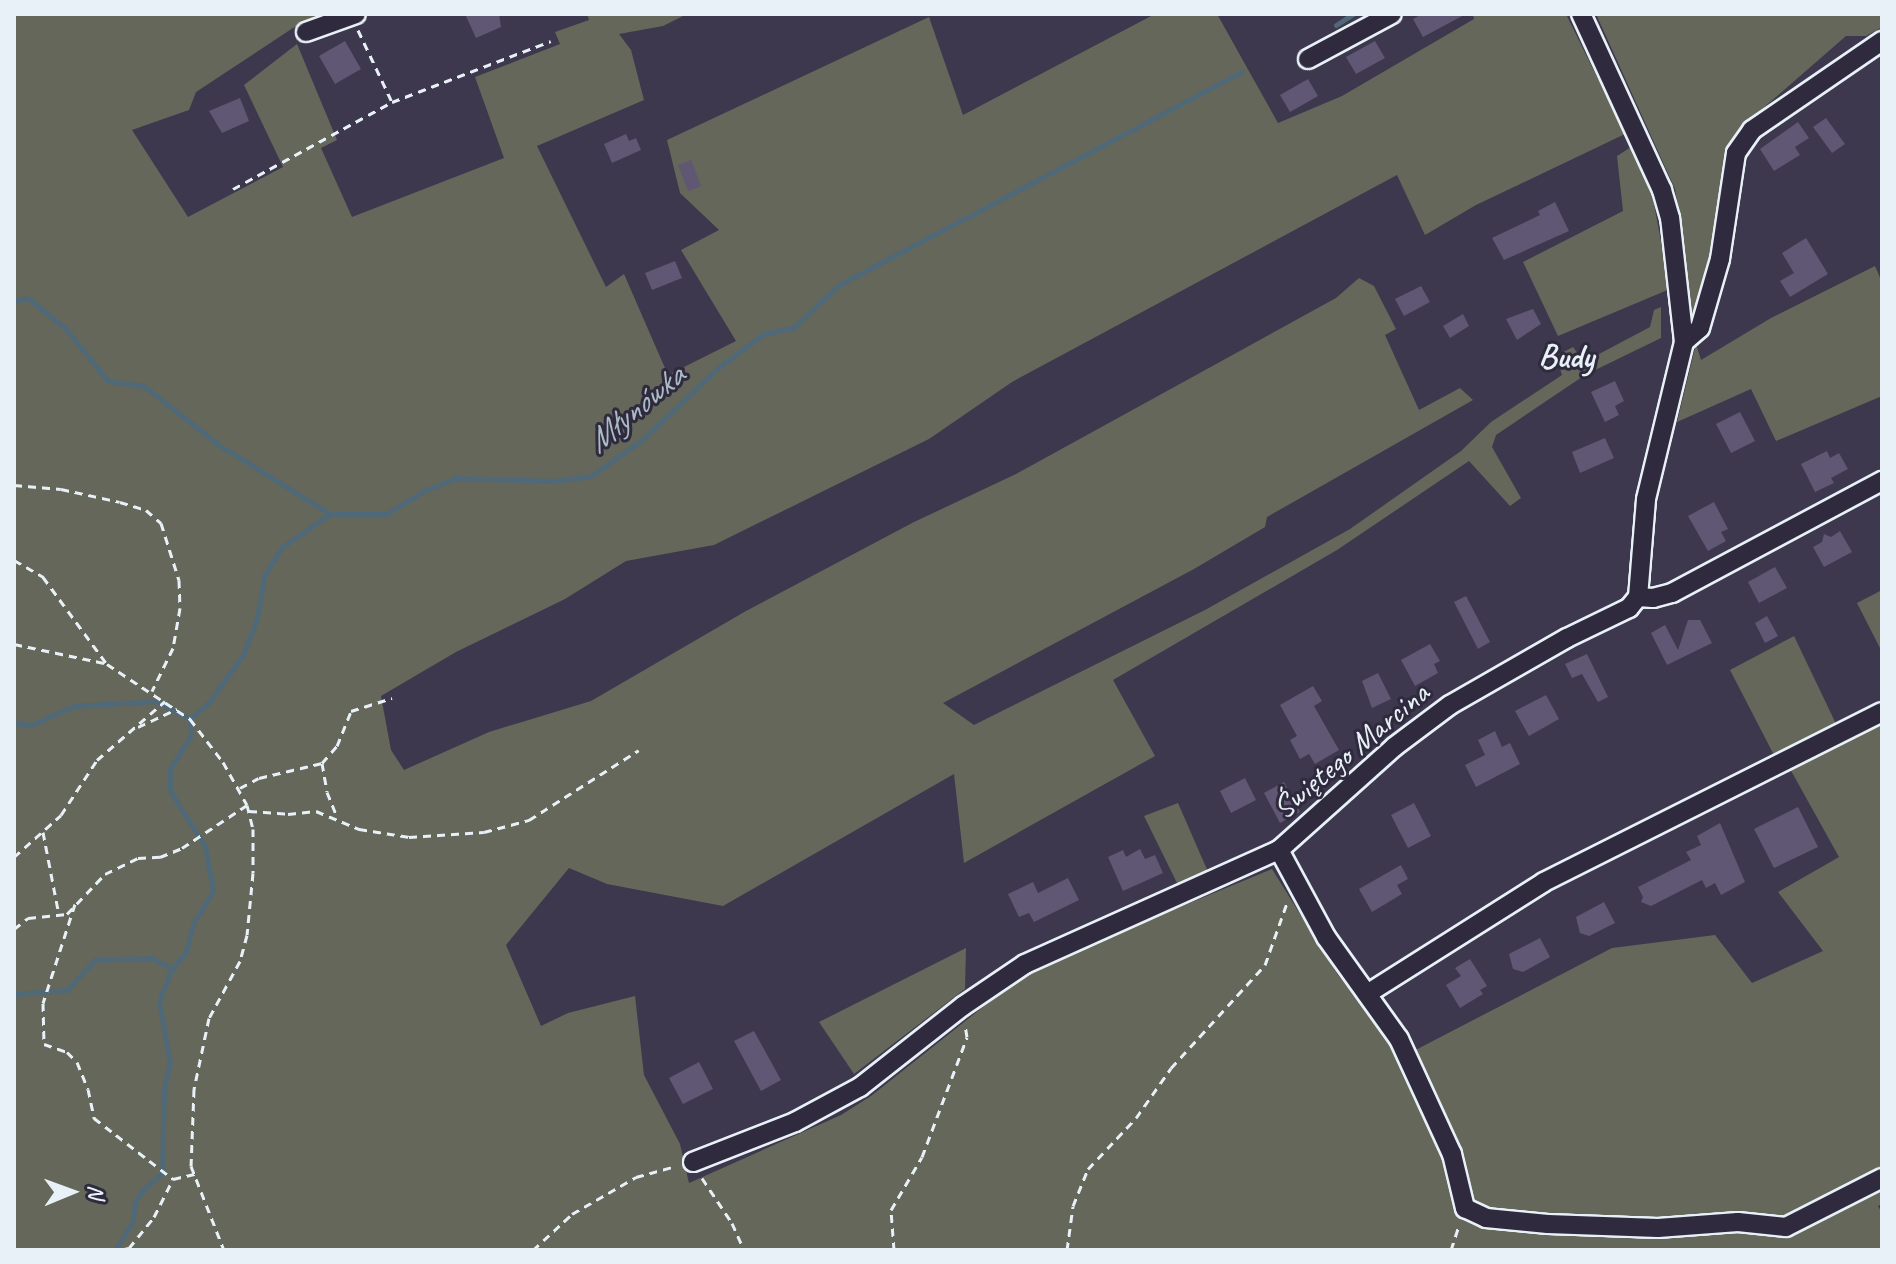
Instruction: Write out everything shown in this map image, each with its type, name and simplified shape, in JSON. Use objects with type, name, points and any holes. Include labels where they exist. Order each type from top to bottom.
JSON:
[{"type":"street","points":[[1308,59],[1392,14]]},
{"type":"street","points":[[1581,14],[1662,190],[1670,218],[1684,342],[1646,499],[1638,597],[1653,598],[1672,593],[1882,481]]},
{"type":"street","points":[[306,32],[354,15]]},
{"type":"street","points":[[1684,342],[1700,328],[1716,273],[1736,153],[1752,130],[1882,41]]},
{"type":"street","name":"Świętego Marcina","points":[[693,1162],[795,1122],[860,1087],[963,1006],[1025,964],[1279,850],[1394,747],[1450,705],[1567,638],[1629,608],[1638,597]]},
{"type":"street","points":[[1367,994],[1544,882],[1882,712]]},
{"type":"street","points":[[1279,850],[1295,885],[1399,1039],[1427,1107],[1452,1154],[1465,1208],[1486,1218],[1548,1224],[1658,1228],[1738,1222],[1786,1227],[1882,1178]]},
{"type":"path","points":[[354,15],[392,102]]},
{"type":"path","points":[[233,189],[392,102],[551,41]]},
{"type":"path","points":[[14,485],[61,489],[120,502],[146,510],[161,523],[175,560],[180,608],[173,648],[152,691]]},
{"type":"path","points":[[14,560],[43,577],[107,664]]},
{"type":"path","points":[[14,644],[107,664],[165,699],[210,743],[240,788],[247,805],[253,829],[253,873],[247,935],[240,961],[209,1018],[194,1089],[191,1166],[224,1250]]},
{"type":"path","points":[[240,788],[259,778],[322,763],[337,746],[351,711],[392,698]]},
{"type":"path","points":[[14,857],[61,815],[97,760],[138,727],[165,699]]},
{"type":"path","points":[[138,727],[177,709]]},
{"type":"path","points":[[249,811],[288,814],[316,811],[359,829],[409,837],[484,832],[529,820],[639,750]]},
{"type":"path","points":[[322,763],[327,792],[338,819]]},
{"type":"path","points":[[14,929],[28,918],[67,914],[105,874],[138,858],[160,857],[182,848],[247,805]]},
{"type":"path","points":[[43,832],[59,915]]},
{"type":"path","points":[[1067,1250],[1073,1206],[1088,1169],[1136,1118],[1171,1068],[1265,965],[1295,885]]},
{"type":"path","points":[[75,904],[43,1003],[44,1044],[67,1052],[77,1062],[88,1089],[94,1118],[173,1179]]},
{"type":"path","points":[[894,1250],[891,1210],[922,1157],[946,1098],[967,1037],[963,1006]]},
{"type":"path","points":[[533,1250],[572,1214],[636,1177],[693,1162]]},
{"type":"path","points":[[173,1179],[195,1174]]},
{"type":"path","points":[[120,1250],[129,1248],[154,1217],[173,1179]]},
{"type":"path","points":[[707,1187],[732,1223],[744,1250]]},
{"type":"path","points":[[1451,1250],[1465,1208]]},
{"type":"green space","points":[[14,14],[332,14],[293,28],[196,92],[189,110],[132,130],[188,217],[283,167],[244,85],[297,44],[337,140],[321,148],[352,217],[504,158],[475,77],[560,44],[555,32],[589,20],[587,14],[687,14],[663,26],[619,34],[631,50],[644,100],[537,146],[606,287],[624,274],[668,375],[736,341],[681,250],[719,230],[680,193],[667,140],[929,17],[963,115],[1155,14],[1217,14],[1278,123],[1342,96],[1474,19],[1473,14],[1566,14],[1625,134],[1476,205],[1425,235],[1397,175],[1012,382],[929,439],[714,545],[626,561],[565,599],[456,652],[381,696],[391,750],[404,770],[489,732],[591,701],[746,611],[914,522],[1016,474],[1336,298],[1359,278],[1374,286],[1396,329],[1385,335],[1419,410],[1460,388],[1473,400],[1267,517],[1265,527],[1194,569],[943,703],[974,725],[1205,610],[1350,529],[1461,451],[1491,422],[1562,375],[1556,356],[1573,347],[1584,362],[1650,327],[1654,310],[1661,307],[1661,338],[1585,375],[1496,435],[1492,447],[1521,498],[1510,506],[1469,461],[1337,550],[1113,680],[1155,756],[964,863],[954,774],[723,906],[607,884],[569,868],[506,945],[541,1026],[568,1013],[635,996],[644,1075],[680,1144],[689,1183],[841,1115],[871,1096],[993,999],[1036,971],[1081,948],[1272,869],[1338,975],[1404,1056],[1612,948],[1715,935],[1752,983],[1823,951],[1778,892],[1839,857],[1789,767],[1882,721],[1882,1204],[1878,1206],[1882,1213],[1882,1250],[14,1250]]},
{"type":"green space","points":[[1596,14],[1882,14],[1882,27],[1866,36],[1846,36],[1754,116],[1728,149],[1698,317],[1690,318],[1685,251],[1675,189]]},
{"type":"green space","points":[[1631,147],[1653,199],[1670,289],[1558,336],[1523,262],[1623,211],[1617,156]]},
{"type":"green space","points":[[1875,266],[1882,282],[1882,396],[1776,441],[1751,389],[1677,422],[1696,344],[1701,360],[1771,318]]},
{"type":"green space","points":[[1882,590],[1882,652],[1857,603]]},
{"type":"green space","points":[[1794,636],[1838,728],[1776,759],[1730,670]]},
{"type":"green space","points":[[1178,803],[1209,874],[1179,887],[1144,816]]},
{"type":"green space","points":[[966,948],[965,989],[854,1074],[819,1022]]},
{"type":"building","points":[[465,14],[499,14],[501,27],[476,38]]},
{"type":"building","points":[[1422,14],[1466,14],[1423,37],[1413,19]]},
{"type":"building","points":[[345,41],[361,69],[335,84],[319,56]]},
{"type":"building","points":[[1375,41],[1385,58],[1356,74],[1346,57]]},
{"type":"building","points":[[1308,79],[1318,96],[1290,112],[1280,95]]},
{"type":"building","points":[[240,98],[249,121],[222,133],[209,111]]},
{"type":"building","points":[[1826,118],[1845,144],[1832,153],[1813,127]]},
{"type":"building","points":[[1798,122],[1809,138],[1795,147],[1800,155],[1774,171],[1760,149]]},
{"type":"building","points":[[626,134],[629,141],[636,138],[641,150],[612,163],[604,144]]},
{"type":"building","points":[[691,160],[701,186],[688,191],[678,165]]},
{"type":"building","points":[[1555,202],[1569,231],[1504,260],[1492,238],[1540,215],[1538,211]]},
{"type":"building","points":[[1806,238],[1828,274],[1790,297],[1780,281],[1794,273],[1782,253]]},
{"type":"building","points":[[675,261],[682,278],[652,290],[645,273]]},
{"type":"building","points":[[1421,286],[1430,302],[1404,316],[1395,299]]},
{"type":"building","points":[[1533,309],[1541,324],[1517,340],[1506,319]]},
{"type":"building","points":[[1463,314],[1469,326],[1450,338],[1443,326]]},
{"type":"building","points":[[1615,381],[1624,401],[1615,406],[1619,415],[1605,422],[1591,392]]},
{"type":"building","points":[[1740,412],[1755,441],[1731,453],[1716,424]]},
{"type":"building","points":[[1605,438],[1614,458],[1580,473],[1572,452]]},
{"type":"building","points":[[1827,451],[1830,458],[1839,453],[1848,469],[1831,478],[1834,483],[1815,492],[1801,464]]},
{"type":"building","points":[[1714,502],[1728,529],[1721,532],[1726,541],[1708,551],[1688,516]]},
{"type":"building","points":[[1840,531],[1852,552],[1824,567],[1813,547],[1822,542],[1824,534],[1831,537]]},
{"type":"building","points":[[1775,567],[1787,588],[1759,603],[1748,582]]},
{"type":"building","points":[[1466,596],[1490,642],[1478,649],[1454,602]]},
{"type":"building","points":[[1767,616],[1778,636],[1765,643],[1755,623]]},
{"type":"building","points":[[1688,620],[1700,620],[1712,643],[1667,665],[1651,633],[1665,625],[1678,650]]},
{"type":"building","points":[[1430,644],[1440,661],[1434,664],[1438,673],[1415,686],[1401,660]]},
{"type":"building","points":[[1587,654],[1608,697],[1598,702],[1582,674],[1572,678],[1565,664]]},
{"type":"building","points":[[1378,673],[1391,699],[1372,708],[1362,681]]},
{"type":"building","points":[[1313,686],[1322,701],[1314,706],[1339,750],[1315,764],[1309,754],[1300,759],[1290,740],[1297,736],[1280,705]]},
{"type":"building","points":[[1546,695],[1559,719],[1529,736],[1515,711]]},
{"type":"building","points":[[1495,731],[1502,747],[1510,743],[1520,764],[1476,787],[1465,765],[1485,755],[1478,740]]},
{"type":"building","points":[[1245,778],[1256,800],[1231,813],[1220,791]]},
{"type":"building","points":[[1284,782],[1300,812],[1280,823],[1264,793]]},
{"type":"building","points":[[1414,803],[1431,836],[1408,848],[1391,815]]},
{"type":"building","points":[[1798,807],[1818,847],[1774,868],[1754,829]]},
{"type":"building","points":[[1720,823],[1745,882],[1721,895],[1715,883],[1706,888],[1702,880],[1651,906],[1641,902],[1643,897],[1638,887],[1691,860],[1686,852],[1701,845],[1697,836]]},
{"type":"building","points":[[1140,849],[1145,859],[1155,855],[1163,873],[1123,891],[1108,857],[1123,850],[1126,857]]},
{"type":"building","points":[[1401,865],[1408,879],[1397,885],[1402,894],[1372,912],[1359,889]]},
{"type":"building","points":[[1068,878],[1079,900],[1034,922],[1029,913],[1019,917],[1008,894],[1033,882],[1038,893]]},
{"type":"building","points":[[1604,902],[1615,923],[1589,936],[1580,933],[1576,917]]},
{"type":"building","points":[[1540,938],[1550,957],[1523,972],[1513,969],[1509,954]]},
{"type":"building","points":[[1470,959],[1487,986],[1480,990],[1483,994],[1460,1008],[1446,985],[1461,976],[1455,968]]},
{"type":"building","points":[[754,1031],[781,1080],[761,1091],[734,1041]]},
{"type":"building","points":[[699,1062],[713,1089],[683,1104],[669,1078]]},
{"type":"waterway","name":"Młynówka","points":[[1336,25],[1353,14]]},
{"type":"waterway","name":"Młynówka","points":[[14,723],[31,725],[74,706],[156,701],[190,719],[209,702],[243,655],[257,619],[264,576],[282,547],[330,514],[386,514],[424,491],[456,478],[552,481],[591,476],[642,440],[719,367],[764,334],[793,328],[839,285],[1242,72]]},
{"type":"waterway","points":[[14,301],[28,298],[66,329],[108,381],[144,386],[219,445],[330,514]]},
{"type":"waterway","points":[[14,994],[67,990],[95,960],[152,958],[172,969],[186,952],[193,924],[213,891],[205,846],[170,791],[170,769],[191,735],[190,719]]},
{"type":"waterway","points":[[115,1250],[133,1221],[135,1202],[162,1173],[164,1090],[170,1062],[159,1001],[172,969]]},
{"type":"district","name":"Budy","points":[[1566,356]]}]
